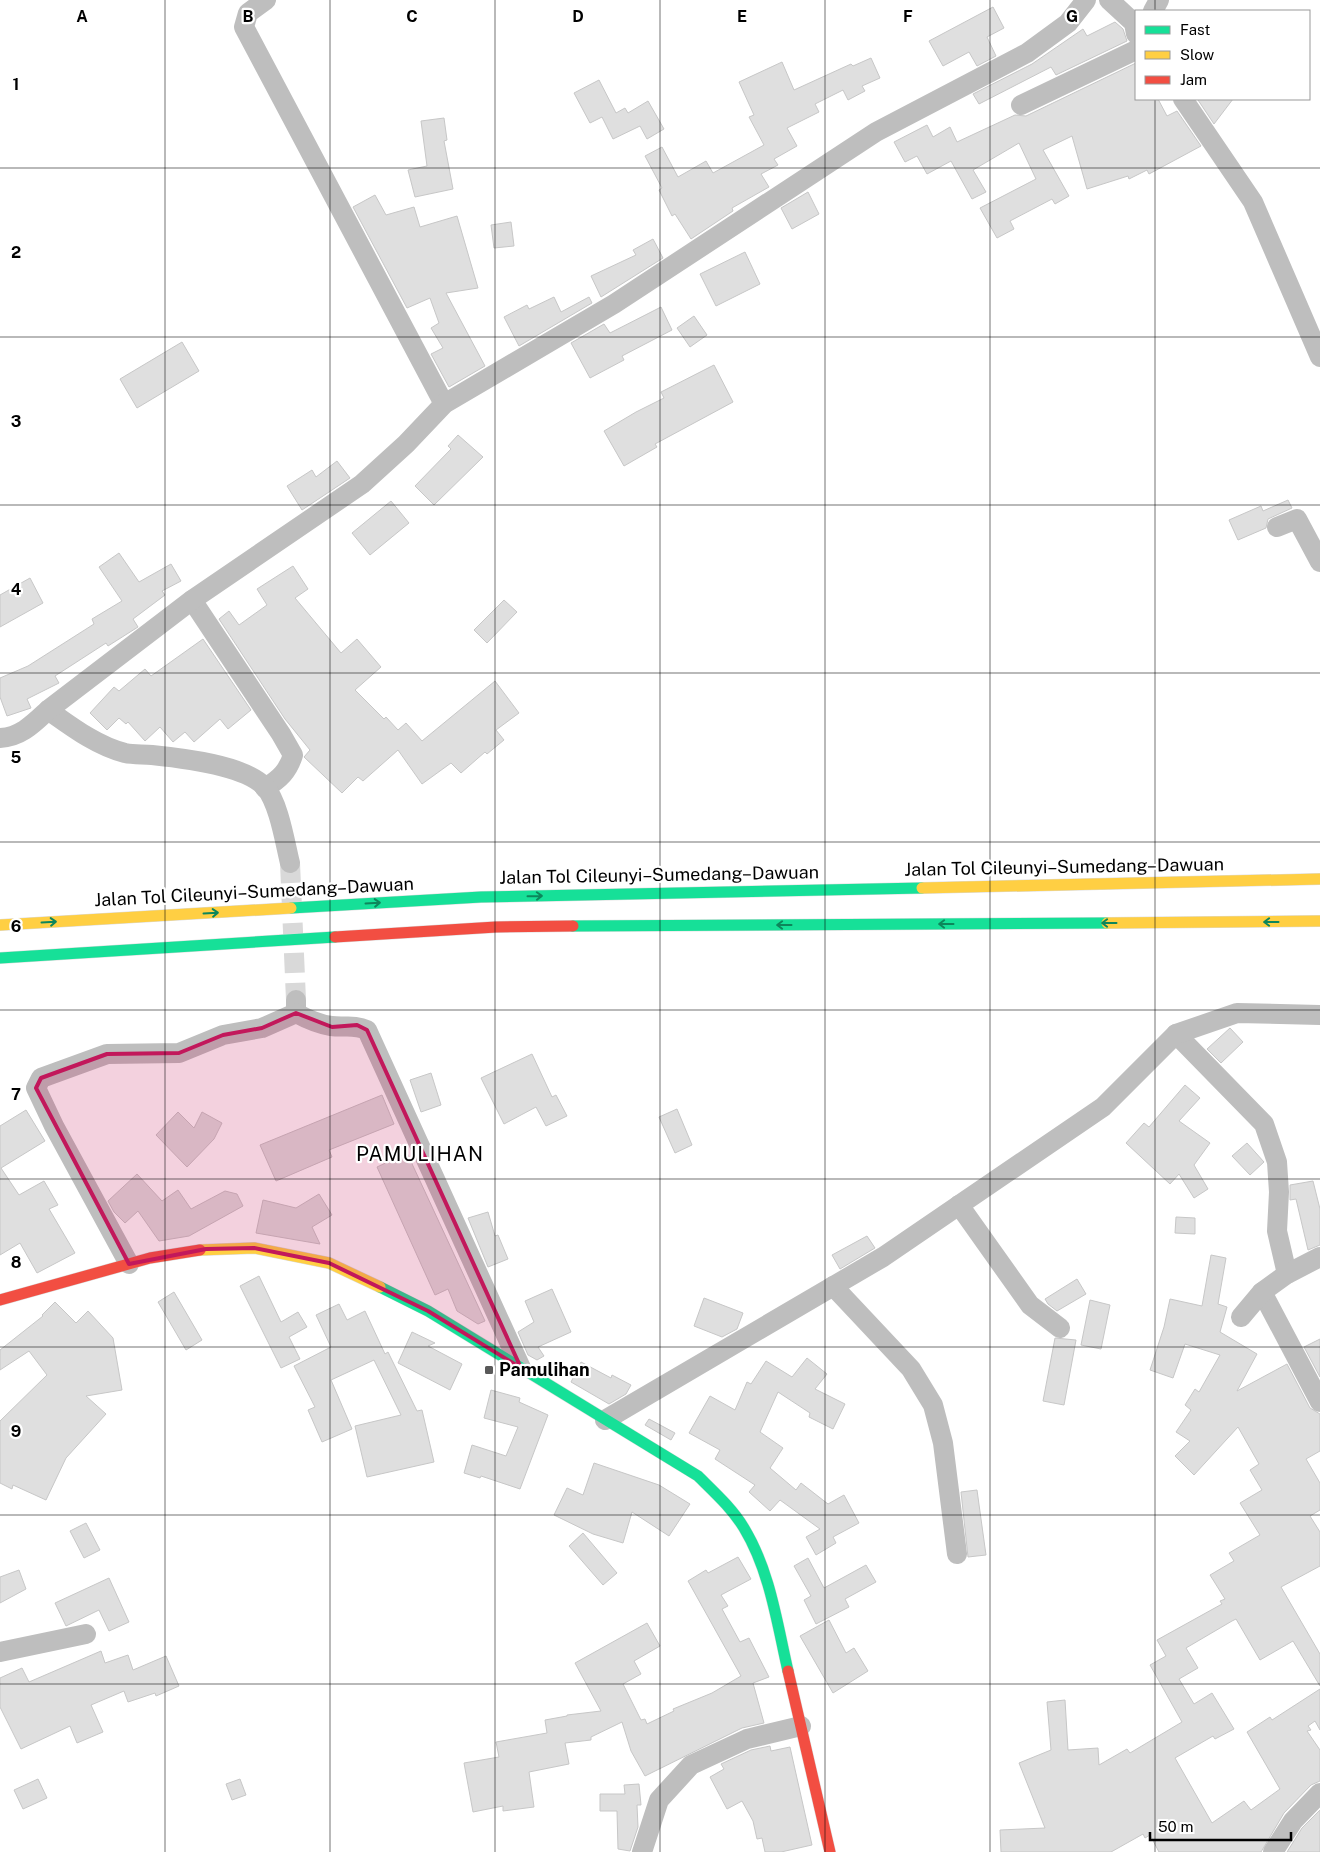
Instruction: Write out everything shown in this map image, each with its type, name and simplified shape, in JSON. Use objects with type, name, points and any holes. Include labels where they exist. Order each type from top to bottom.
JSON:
[{"type":"main road","name":"Jalan Tol Cileunyi–Sumedang–Dawuan","points":[[0,925],[481,897],[1320,879]]},
{"type":"main road","points":[[0,958],[496,927],[1320,921]]},
{"type":"main road","points":[[0,1300],[173,1253],[230,1248],[272,1251],[329,1263],[428,1311],[698,1476],[717,1493],[745,1529],[766,1576],[830,1852]]},
{"type":"street","points":[[266,0],[248,14],[244,27],[444,404]]},
{"type":"street","points":[[0,738],[12,738],[28,728],[48,710],[192,600],[362,484],[406,444],[444,404],[614,304],[876,132],[1027,53],[1068,23],[1086,0]]},
{"type":"street","points":[[1109,0],[1134,23],[1135,28]]},
{"type":"street","points":[[1021,105],[1135,50]]},
{"type":"street","points":[[1184,100],[1253,202],[1320,357]]},
{"type":"street","points":[[1277,527],[1297,519],[1320,562]]},
{"type":"street","points":[[192,600],[281,734],[292,755],[289,767],[279,779],[265,788]]},
{"type":"street","points":[[48,710],[75,729],[102,744],[126,753],[204,762],[253,778],[265,788],[274,803],[290,863]]},
{"type":"street","points":[[130,1264],[54,1126],[36,1088],[41,1078],[107,1054],[179,1053],[224,1034],[262,1028],[296,1006],[310,1021],[332,1026],[357,1026],[367,1030],[521,1368]]},
{"type":"street","points":[[606,1420],[883,1257],[960,1205],[1103,1107],[1176,1034],[1237,1013],[1320,1015]]},
{"type":"street","points":[[1176,1034],[1264,1124],[1277,1162],[1280,1192],[1277,1231],[1287,1274]]},
{"type":"street","points":[[960,1205],[1030,1305],[1060,1328]]},
{"type":"street","points":[[1241,1317],[1262,1292],[1287,1274],[1320,1257]]},
{"type":"street","points":[[833,1286],[911,1369],[933,1405],[943,1443],[957,1554]]},
{"type":"street","points":[[1262,1292],[1320,1402]]},
{"type":"street","points":[[0,1652],[86,1634]]},
{"type":"street","points":[[642,1852],[659,1800],[691,1765],[746,1739],[801,1726]]},
{"type":"street","points":[[1273,1852],[1293,1821],[1320,1793]]},
{"type":"highlighted area","points":[[296,1013],[332,1027],[357,1025],[367,1030],[376,1048],[521,1368],[428,1311],[329,1263],[254,1248],[206,1249],[129,1264],[36,1088],[41,1078],[107,1054],[179,1053],[223,1035],[262,1028]]},
{"type":"building","points":[[993,7],[1004,28],[987,37],[996,56],[977,66],[969,52],[943,66],[929,41]]},
{"type":"building","points":[[1115,22],[1123,29],[1127,41],[1056,75],[1051,67],[979,104],[973,94],[1032,64],[1083,29],[1087,36]]},
{"type":"building","points":[[871,58],[880,78],[862,86],[865,91],[848,100],[843,90],[815,104],[819,112],[787,128],[797,146],[774,159],[778,165],[761,174],[769,187],[732,208],[733,211],[691,239],[675,214],[672,216],[659,190],[662,188],[645,156],[662,147],[678,177],[706,161],[713,173],[764,145],[749,117],[754,115],[739,82],[782,62],[794,90],[851,64],[853,66]]},
{"type":"building","points":[[1135,63],[1135,100],[1159,100],[1167,116],[1177,111],[1201,146],[1149,174],[1147,170],[1129,179],[1128,176],[1087,189],[1072,136],[1043,150],[1069,196],[1055,204],[1052,199],[1010,221],[1014,229],[997,238],[980,208],[1036,179],[1019,143],[973,170],[986,192],[972,199],[951,161],[927,174],[917,156],[905,162],[894,142],[927,125],[933,137],[950,127],[957,142],[1015,115],[1026,116]]},
{"type":"building","points":[[599,80],[616,113],[625,108],[628,113],[648,101],[664,129],[647,139],[640,126],[613,139],[602,117],[590,123],[574,93]]},
{"type":"building","points":[[1198,100],[1232,100],[1214,124]]},
{"type":"building","points":[[444,118],[447,140],[444,141],[453,189],[415,197],[408,170],[427,166],[421,121]]},
{"type":"building","points":[[808,192],[819,214],[792,229],[781,208]]},
{"type":"building","points":[[375,195],[386,215],[414,207],[420,227],[457,216],[478,288],[446,293],[485,366],[449,387],[431,354],[443,348],[431,328],[439,323],[430,298],[407,308],[353,207]]},
{"type":"building","points":[[511,222],[514,246],[494,248],[491,225]]},
{"type":"building","points":[[653,239],[663,258],[601,297],[591,276],[636,255],[633,250]]},
{"type":"building","points":[[745,252],[760,284],[716,306],[700,274]]},
{"type":"building","points":[[554,297],[561,312],[589,297],[592,303],[519,346],[504,317],[527,305],[529,309]]},
{"type":"building","points":[[661,307],[672,330],[622,356],[624,360],[590,378],[571,343],[604,324],[610,333]]},
{"type":"building","points":[[694,316],[707,335],[690,347],[677,328]]},
{"type":"building","points":[[182,342],[199,371],[137,408],[120,379]]},
{"type":"building","points":[[714,365],[733,402],[655,444],[657,447],[624,466],[604,431],[664,398],[661,392]]},
{"type":"building","points":[[458,435],[483,457],[434,505],[415,486],[451,449],[448,446]]},
{"type":"building","points":[[337,461],[350,478],[302,510],[287,486],[312,470],[316,477]]},
{"type":"building","points":[[1288,500],[1292,508],[1268,519],[1266,528],[1238,540],[1229,520],[1261,506],[1263,511]]},
{"type":"building","points":[[391,501],[409,523],[370,555],[352,533]]},
{"type":"building","points":[[119,553],[139,582],[171,564],[181,581],[162,591],[165,595],[133,619],[138,627],[108,646],[106,643],[55,676],[59,683],[27,699],[31,708],[7,716],[0,697],[0,678],[28,666],[94,624],[92,619],[122,601],[99,567]]},
{"type":"building","points":[[293,566],[308,589],[295,598],[341,653],[357,639],[381,667],[355,690],[384,719],[386,717],[398,730],[406,723],[422,741],[495,681],[519,713],[496,730],[504,740],[487,754],[485,752],[461,773],[451,763],[422,784],[398,750],[363,781],[358,777],[342,793],[304,757],[310,750],[285,719],[219,619],[229,611],[239,625],[267,605],[257,589]]},
{"type":"building","points":[[30,578],[43,603],[0,627],[0,595]]},
{"type":"building","points":[[504,600],[517,612],[487,643],[474,630]]},
{"type":"building","points":[[203,639],[251,710],[228,729],[220,719],[194,742],[185,732],[173,742],[160,727],[145,741],[128,722],[126,724],[119,718],[107,730],[90,713],[114,687],[119,691],[145,669],[151,676]]},
{"type":"building","points":[[1230,1028],[1243,1042],[1221,1063],[1207,1049]]},
{"type":"building","points":[[532,1054],[552,1097],[556,1095],[567,1116],[546,1126],[536,1107],[504,1124],[481,1078]]},
{"type":"building","points":[[431,1073],[441,1105],[421,1112],[410,1080]]},
{"type":"building","points":[[1185,1085],[1200,1098],[1179,1121],[1210,1143],[1194,1165],[1208,1189],[1194,1198],[1179,1174],[1170,1184],[1126,1143],[1144,1123],[1149,1127]]},
{"type":"building","points":[[382,1095],[394,1124],[329,1150],[332,1157],[276,1181],[260,1145]]},
{"type":"building","points":[[677,1109],[692,1145],[675,1153],[659,1117]]},
{"type":"building","points":[[26,1110],[45,1141],[1,1168],[19,1195],[44,1181],[58,1205],[49,1209],[75,1253],[37,1273],[20,1243],[0,1255],[0,1126]]},
{"type":"building","points":[[178,1112],[194,1128],[202,1112],[222,1123],[214,1139],[187,1167],[156,1135]]},
{"type":"building","points":[[1247,1143],[1264,1162],[1250,1175],[1232,1156]]},
{"type":"building","points":[[407,1153],[485,1321],[478,1324],[457,1311],[448,1289],[435,1295],[377,1167]]},
{"type":"building","points":[[137,1174],[162,1201],[178,1190],[191,1209],[225,1191],[237,1194],[243,1206],[189,1236],[159,1241],[138,1211],[125,1223],[114,1212],[108,1201]]},
{"type":"building","points":[[1313,1181],[1320,1209],[1320,1245],[1308,1250],[1296,1199],[1290,1200],[1290,1185]]},
{"type":"building","points":[[319,1194],[332,1215],[312,1227],[320,1244],[256,1233],[263,1200],[296,1208]]},
{"type":"building","points":[[488,1212],[495,1236],[498,1235],[508,1259],[488,1267],[468,1218]]},
{"type":"building","points":[[1176,1217],[1195,1218],[1195,1234],[1175,1233]]},
{"type":"building","points":[[867,1236],[875,1248],[840,1269],[832,1255]]},
{"type":"building","points":[[1211,1255],[1226,1258],[1218,1304],[1227,1307],[1220,1332],[1257,1354],[1237,1391],[1287,1364],[1310,1408],[1320,1414],[1320,1451],[1306,1459],[1320,1483],[1320,1510],[1310,1516],[1320,1532],[1320,1566],[1281,1587],[1320,1654],[1320,1686],[1293,1641],[1260,1660],[1236,1619],[1186,1648],[1198,1668],[1179,1679],[1194,1704],[1212,1693],[1234,1729],[1215,1739],[1213,1736],[1175,1758],[1212,1823],[1244,1801],[1251,1810],[1280,1789],[1247,1732],[1270,1717],[1272,1720],[1320,1689],[1320,1730],[1315,1721],[1308,1726],[1311,1730],[1307,1731],[1320,1750],[1320,1781],[1311,1785],[1284,1813],[1261,1852],[1159,1852],[1150,1835],[1145,1838],[1143,1834],[1111,1852],[1001,1852],[1000,1830],[1045,1828],[1019,1763],[1051,1750],[1047,1702],[1065,1700],[1068,1750],[1098,1748],[1099,1765],[1127,1749],[1130,1753],[1182,1722],[1150,1665],[1166,1656],[1157,1640],[1222,1604],[1220,1601],[1225,1599],[1210,1575],[1234,1561],[1229,1553],[1260,1535],[1240,1503],[1262,1490],[1250,1470],[1259,1464],[1238,1427],[1194,1475],[1175,1456],[1190,1441],[1176,1432],[1191,1410],[1185,1405],[1195,1389],[1199,1392],[1220,1355],[1185,1344],[1173,1378],[1150,1370],[1164,1327],[1170,1299],[1202,1306]]},
{"type":"building","points":[[259,1276],[281,1322],[298,1312],[307,1327],[289,1337],[300,1359],[281,1368],[240,1286]]},
{"type":"building","points":[[1077,1279],[1086,1294],[1057,1311],[1048,1304],[1045,1299]]},
{"type":"building","points":[[552,1289],[571,1332],[538,1347],[544,1356],[537,1360],[528,1355],[518,1332],[534,1322],[525,1301]]},
{"type":"building","points":[[174,1292],[202,1340],[186,1350],[158,1302]]},
{"type":"building","points":[[704,1298],[743,1313],[737,1329],[722,1337],[694,1326]]},
{"type":"building","points":[[1090,1300],[1110,1305],[1101,1349],[1081,1345]]},
{"type":"building","points":[[55,1302],[76,1323],[88,1311],[113,1338],[122,1390],[86,1396],[106,1414],[66,1458],[46,1500],[13,1485],[12,1489],[0,1483],[0,1421],[47,1375],[29,1351],[0,1370],[0,1350],[43,1316]]},
{"type":"building","points":[[339,1304],[347,1320],[365,1311],[385,1354],[388,1352],[417,1411],[422,1410],[434,1462],[367,1477],[355,1426],[401,1415],[374,1360],[331,1380],[352,1429],[322,1442],[308,1410],[315,1407],[294,1366],[331,1347],[316,1315]]},
{"type":"building","points":[[412,1332],[435,1343],[428,1346],[462,1364],[450,1390],[398,1363]]},
{"type":"building","points":[[1055,1338],[1076,1340],[1064,1405],[1043,1401]]},
{"type":"building","points":[[1320,1339],[1320,1377],[1304,1347]]},
{"type":"building","points":[[807,1358],[827,1374],[815,1389],[845,1404],[833,1429],[809,1417],[810,1413],[778,1392],[760,1432],[783,1448],[770,1468],[796,1490],[801,1483],[828,1504],[844,1495],[859,1523],[833,1537],[836,1543],[816,1555],[806,1537],[820,1529],[780,1500],[770,1511],[749,1492],[755,1485],[715,1459],[720,1450],[689,1433],[710,1396],[735,1410],[747,1382],[751,1384],[766,1361],[792,1377]]},
{"type":"building","points":[[581,1362],[611,1378],[612,1375],[631,1385],[626,1394],[609,1404],[571,1382]]},
{"type":"building","points":[[491,1390],[520,1398],[519,1402],[548,1415],[520,1489],[481,1476],[480,1478],[464,1473],[472,1445],[506,1456],[518,1427],[484,1418]]},
{"type":"building","points":[[649,1419],[675,1433],[671,1440],[645,1425]]},
{"type":"building","points":[[594,1463],[659,1485],[690,1504],[669,1536],[632,1512],[623,1543],[593,1534],[554,1515],[567,1488],[583,1495]]},
{"type":"building","points":[[977,1490],[986,1555],[968,1557],[961,1492]]},
{"type":"building","points":[[86,1523],[100,1550],[84,1558],[70,1531]]},
{"type":"building","points":[[583,1533],[617,1573],[603,1585],[569,1546]]},
{"type":"building","points":[[738,1557],[751,1579],[721,1595],[728,1606],[722,1609],[740,1642],[749,1638],[769,1677],[753,1683],[764,1723],[742,1728],[645,1776],[631,1751],[622,1722],[591,1737],[591,1740],[565,1743],[569,1764],[529,1772],[534,1807],[503,1811],[503,1806],[473,1812],[464,1763],[499,1757],[496,1742],[547,1733],[545,1720],[601,1711],[575,1663],[647,1623],[660,1646],[634,1661],[641,1674],[623,1684],[641,1720],[645,1719],[647,1724],[674,1711],[673,1709],[712,1693],[741,1676],[688,1581],[706,1570],[708,1573]]},
{"type":"building","points":[[808,1558],[824,1588],[866,1565],[876,1582],[845,1599],[849,1607],[816,1624],[804,1600],[811,1596],[794,1566]]},
{"type":"building","points":[[19,1570],[26,1589],[0,1603],[0,1577]]},
{"type":"building","points":[[109,1578],[129,1622],[109,1631],[99,1610],[66,1626],[55,1603]]},
{"type":"building","points":[[829,1620],[846,1653],[854,1648],[868,1671],[833,1693],[800,1636]]},
{"type":"building","points":[[101,1651],[105,1663],[128,1655],[133,1670],[166,1656],[179,1686],[156,1696],[155,1693],[128,1702],[124,1691],[91,1705],[103,1732],[77,1743],[70,1726],[21,1749],[0,1707],[0,1678],[22,1668],[29,1682]]},
{"type":"building","points":[[770,1746],[771,1751],[790,1747],[812,1845],[781,1852],[765,1852],[762,1838],[757,1839],[753,1821],[742,1801],[727,1809],[710,1777],[724,1769],[721,1764],[751,1750]]},
{"type":"building","points":[[38,1779],[47,1798],[23,1809],[14,1790]]},
{"type":"building","points":[[240,1779],[246,1795],[232,1800],[226,1784]]},
{"type":"building","points":[[639,1784],[641,1805],[637,1805],[638,1827],[630,1851],[618,1849],[617,1811],[600,1811],[600,1794],[625,1794],[624,1785]]},
{"type":"building","points":[[1320,1810],[1320,1852],[1287,1852],[1302,1828]]},
{"type":"tunnel","points":[[290,863],[296,1000]]},
{"type":"traffic: fast","points":[[291,908],[481,897],[922,888]]},
{"type":"traffic: fast","points":[[573,926],[1107,923]]},
{"type":"traffic: fast","points":[[0,958],[335,937]]},
{"type":"traffic: fast","points":[[380,1287],[428,1311],[698,1476],[734,1514],[753,1545],[772,1598],[788,1671]]},
{"type":"traffic: slow","points":[[922,888],[1320,879]]},
{"type":"traffic: slow","points":[[0,925],[291,908]]},
{"type":"traffic: slow","points":[[1107,923],[1320,921]]},
{"type":"traffic: slow","points":[[200,1250],[254,1248],[329,1263],[380,1287]]},
{"type":"traffic: jam","points":[[335,937],[496,927],[573,926]]},
{"type":"traffic: jam","points":[[0,1300],[150,1258],[200,1250]]},
{"type":"traffic: jam","points":[[788,1671],[830,1852]]},
{"type":"place","name":"Pamulihan","points":[[489,1370]]},
{"type":"district","name":"PAMULIHAN","points":[[420,1154]]}]
